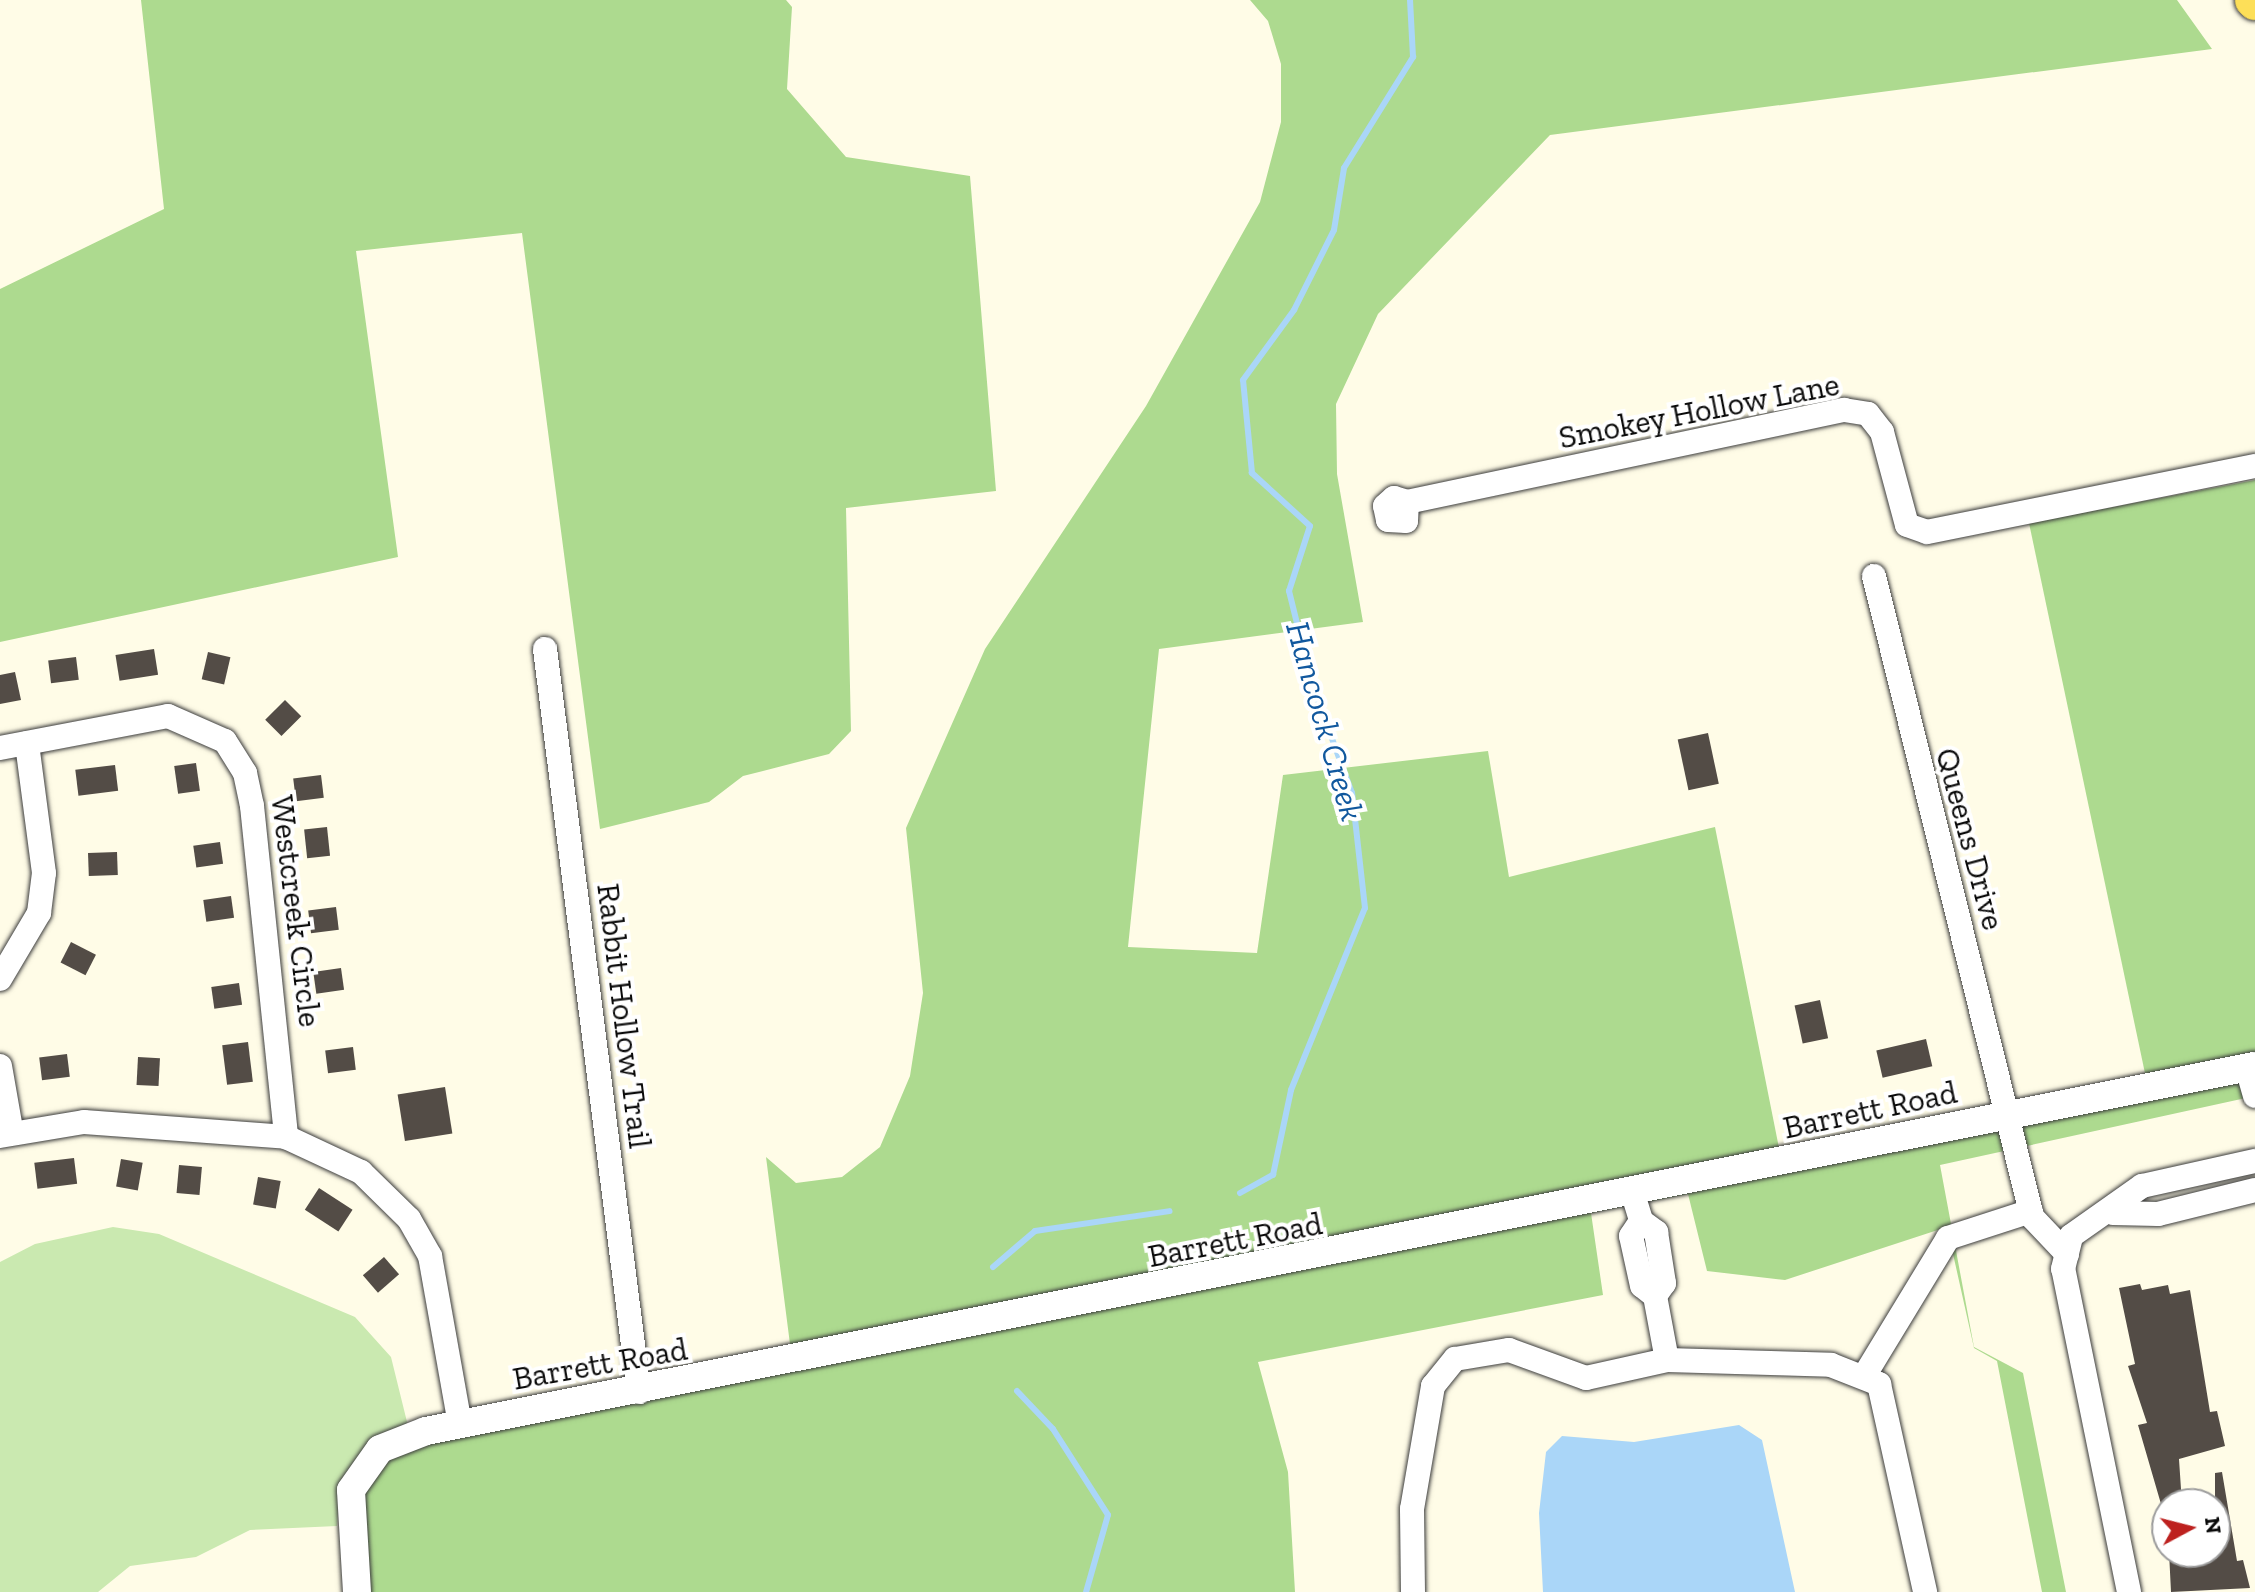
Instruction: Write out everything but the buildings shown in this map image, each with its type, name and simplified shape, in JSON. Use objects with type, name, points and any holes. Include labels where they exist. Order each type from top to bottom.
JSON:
[{"type":"street","name":"Smokey Hollow Lane","points":[[1407,502],[1844,410],[1868,414],[1882,432],[1907,525],[1927,532],[2255,466]]},
{"type":"street","name":"Queens Drive","points":[[1874,576],[2005,1117],[2031,1211]]},
{"type":"street","name":"Rabbit Hollow Trail","points":[[545,649],[639,1392]]},
{"type":"street","name":"Westcreek Circle","points":[[0,748],[168,716],[225,741],[245,773],[252,806],[286,1137]]},
{"type":"street","points":[[0,979],[39,913],[44,873],[27,743]]},
{"type":"street","points":[[0,1066],[6,1132],[84,1122],[286,1137],[361,1172],[409,1219],[438,1281],[460,1424]]},
{"type":"street","name":"Barrett Road","points":[[357,1592],[348,1513],[365,1464],[401,1439],[460,1424],[639,1392],[1633,1194],[2251,1067]]},
{"type":"street","points":[[2251,1067],[2255,1096]]},
{"type":"street","points":[[2129,1592],[2063,1269],[2071,1236],[2113,1213],[2142,1186],[2255,1161]]},
{"type":"street","points":[[2182,1176],[2190,1207]]},
{"type":"street","points":[[2113,1213],[2190,1207],[2255,1190]]},
{"type":"street","points":[[1633,1194],[1641,1221],[1631,1236],[1642,1286],[1655,1296],[1667,1360]]},
{"type":"street","points":[[1866,1373],[1948,1238],[2031,1211],[2067,1254]]},
{"type":"street","points":[[1413,1592],[1412,1509],[1433,1386],[1455,1359],[1509,1350],[1586,1378],[1667,1360],[1736,1357],[1866,1373],[1886,1400],[1925,1592]]},
{"type":"green space","points":[[141,0],[786,0],[792,7],[787,89],[846,157],[970,176],[996,491],[846,508],[851,731],[829,754],[743,776],[709,802],[600,829],[522,233],[356,251],[398,557],[0,642],[0,289],[164,209]]},
{"type":"green space","points":[[1250,0],[2177,0],[2212,49],[1550,135],[1378,314],[1336,404],[1337,474],[1363,622],[1159,649],[1128,947],[1257,953],[1283,775],[1488,751],[1509,877],[1715,827],[1780,1153],[791,1352],[766,1157],[796,1183],[842,1177],[880,1147],[910,1076],[923,993],[906,828],[985,649],[1146,406],[1260,202],[1281,122],[1281,64],[1268,21]]},
{"type":"green space","points":[[2255,480],[2255,1056],[2146,1078],[2029,523]]},
{"type":"green space","points":[[2255,1077],[2255,1096],[1940,1165],[1974,1347],[2023,1373],[2066,1592],[2042,1592],[1997,1361],[1974,1348],[1947,1227],[1785,1280],[1707,1271],[1688,1194],[1591,1213],[1603,1295],[1258,1362],[1288,1472],[1295,1592],[369,1592],[363,1492],[375,1470],[406,1449]]},
{"type":"green space","points":[[113,1227],[159,1234],[355,1317],[391,1357],[408,1426],[372,1442],[355,1460],[340,1489],[337,1526],[250,1530],[196,1557],[130,1566],[98,1592],[0,1592],[0,1262],[35,1244]]},
{"type":"water","points":[[1739,1425],[1762,1440],[1795,1592],[1543,1592],[1539,1513],[1546,1452],[1562,1436],[1634,1442]]},
{"type":"waterway","name":"Hancock Creek","points":[[1240,1193],[1273,1175],[1291,1090],[1365,908],[1352,793],[1312,684],[1289,591],[1310,526],[1252,473],[1243,380],[1294,310],[1334,230],[1344,168],[1413,57],[1410,0]]},
{"type":"waterway","name":"Hancock Creek","points":[[993,1267],[1035,1231],[1170,1211]]},
{"type":"waterway","name":"Hancock Creek","points":[[1017,1391],[1053,1429],[1108,1515],[1086,1592]]}]
